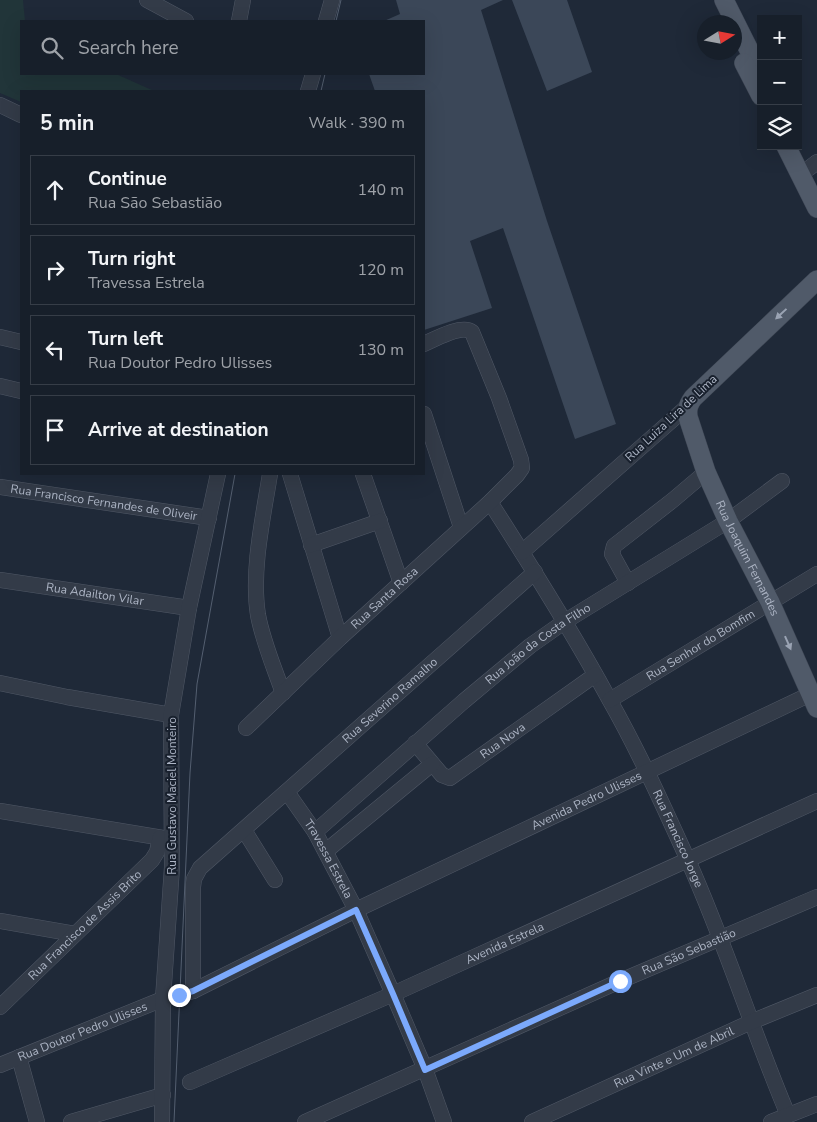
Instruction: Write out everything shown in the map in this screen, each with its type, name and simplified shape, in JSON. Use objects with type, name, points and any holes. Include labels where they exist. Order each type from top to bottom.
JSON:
[{"type":"main road","points":[[712,0],[720,15]]},
{"type":"main road","points":[[724,0],[757,66]]},
{"type":"main road","points":[[742,59],[757,88]]},
{"type":"main road","points":[[788,150],[817,208]]},
{"type":"main road","points":[[800,150],[814,172]]},
{"type":"main road","name":"Rua Luiza Lira de Lima","points":[[688,406],[693,398],[817,280]]},
{"type":"main road","name":"Rua Joaquim Fernandes","points":[[688,406],[688,417],[706,472],[815,698]]},
{"type":"street","points":[[147,0],[184,20]]},
{"type":"street","points":[[239,20],[243,0]]},
{"type":"street","points":[[326,20],[332,0]]},
{"type":"street","points":[[0,105],[20,115]]},
{"type":"street","name":"Rua Santa Rosa","points":[[246,728],[340,638],[490,502],[522,468],[521,460],[502,406],[472,332],[460,330],[425,344]]},
{"type":"street","points":[[0,337],[20,341]]},
{"type":"street","points":[[0,386],[20,391]]},
{"type":"street","name":"Rua Luiza Lira de Lima","points":[[522,552],[688,406]]},
{"type":"street","points":[[425,417],[461,527]]},
{"type":"street","points":[[628,583],[612,554],[614,546],[706,472]]},
{"type":"street","name":"Rua Gustavo Maciel Monteiro","points":[[162,1122],[163,999],[172,886],[166,838],[171,715],[190,608],[218,475]]},
{"type":"street","points":[[270,475],[258,554],[256,589],[258,615],[266,646],[283,692]]},
{"type":"street","points":[[295,475],[311,546],[340,638]]},
{"type":"street","points":[[363,475],[401,583]]},
{"type":"street","name":"Rua João da Costa Filho","points":[[315,832],[415,743],[530,646],[564,622],[728,521],[782,481]]},
{"type":"street","name":"Rua Francisco Fernandes de Oliveir","points":[[0,487],[209,518]]},
{"type":"street","name":"Rua Francisco Jorge","points":[[490,502],[535,572],[610,700],[646,773],[687,859],[721,938],[751,1022],[788,1115]]},
{"type":"street","points":[[311,546],[380,521]]},
{"type":"street","name":"Rua Severino Ramalho","points":[[193,991],[194,879],[200,868],[535,572]]},
{"type":"street","name":"Rua Senhor do Bomfim","points":[[610,700],[817,574]]},
{"type":"street","name":"Rua Adailton Vilar","points":[[0,580],[190,608]]},
{"type":"street","name":"Rua Nova","points":[[415,743],[442,775],[450,778],[595,675]]},
{"type":"street","points":[[0,683],[67,698],[171,715]]},
{"type":"street","name":"Avenida Pedro Ulisses","points":[[356,910],[646,773],[815,698]]},
{"type":"street","points":[[326,851],[432,764]]},
{"type":"street","name":"Travessa Estrela","points":[[288,792],[326,851],[356,910],[425,1070],[444,1122]]},
{"type":"street","name":"Avenida Estrela","points":[[190,1082],[393,994],[817,801]]},
{"type":"street","points":[[0,811],[166,838]]},
{"type":"street","points":[[244,830],[276,880]]},
{"type":"street","name":"Rua Francisco de Assis Brito","points":[[0,1006],[152,860],[166,838]]},
{"type":"street","name":"Rua São Sebastião","points":[[305,1122],[425,1070],[620,981],[817,897]]},
{"type":"street","name":"Rua Doutor Pedro Ulisses","points":[[0,1064],[163,999],[193,991],[356,910]]},
{"type":"street","points":[[0,921],[75,934]]},
{"type":"street","name":"Rua Vinte e Um de Abril","points":[[532,1122],[751,1022],[817,995]]},
{"type":"street","points":[[19,1057],[37,1122]]},
{"type":"street","points":[[72,1122],[163,1095]]},
{"type":"street","points":[[771,1122],[817,1104]]},
{"type":"green space","points":[[0,0],[23,0],[25,20],[20,20],[20,75],[118,75],[152,90],[20,90],[20,102],[0,93]]},
{"type":"building","points":[[396,0],[503,0],[481,10],[547,221],[616,424],[575,439],[503,228],[470,241],[492,308],[425,330],[425,90],[375,90],[369,75],[425,75],[425,20],[386,20],[400,14]]},
{"type":"building","points":[[512,0],[567,0],[592,72],[547,91]]},
{"type":"tram line","points":[[336,20],[341,0]]},
{"type":"tram line","points":[[321,90],[325,75]]},
{"type":"tram line","points":[[174,1122],[190,773],[197,684],[235,475]]},
{"type":"route","points":[[179,995],[193,991],[356,910],[425,1070],[620,981]]}]
